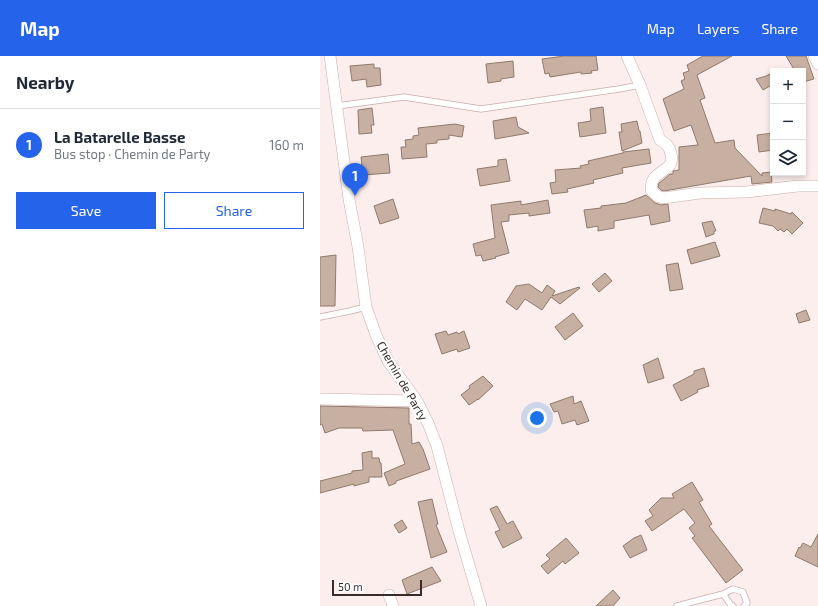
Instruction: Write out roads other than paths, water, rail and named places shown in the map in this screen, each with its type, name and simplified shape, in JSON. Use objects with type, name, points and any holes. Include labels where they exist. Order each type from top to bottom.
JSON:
[{"type":"street","name":"Chemin de Party","points":[[330,56],[349,199],[358,246],[366,307],[376,335],[388,361],[417,401],[437,446],[459,531],[481,606]]},
{"type":"street","points":[[627,56],[640,85],[656,132],[660,140],[667,145],[672,160],[670,166],[657,174],[651,183],[651,190],[657,196],[663,198],[700,192],[746,192],[798,186],[818,186]]},
{"type":"street","points":[[814,56],[818,64]]},
{"type":"street","points":[[320,400],[417,401]]},
{"type":"lane","points":[[337,106],[404,97],[481,109],[640,85]]},
{"type":"lane","points":[[320,317],[366,307]]},
{"type":"lane","points":[[677,606],[723,594],[733,589],[743,592],[747,603],[744,606]]},
{"type":"lane","points":[[723,594],[733,606]]},
{"type":"place","name":"La Batarelle Basse","points":[[355,196]]}]
